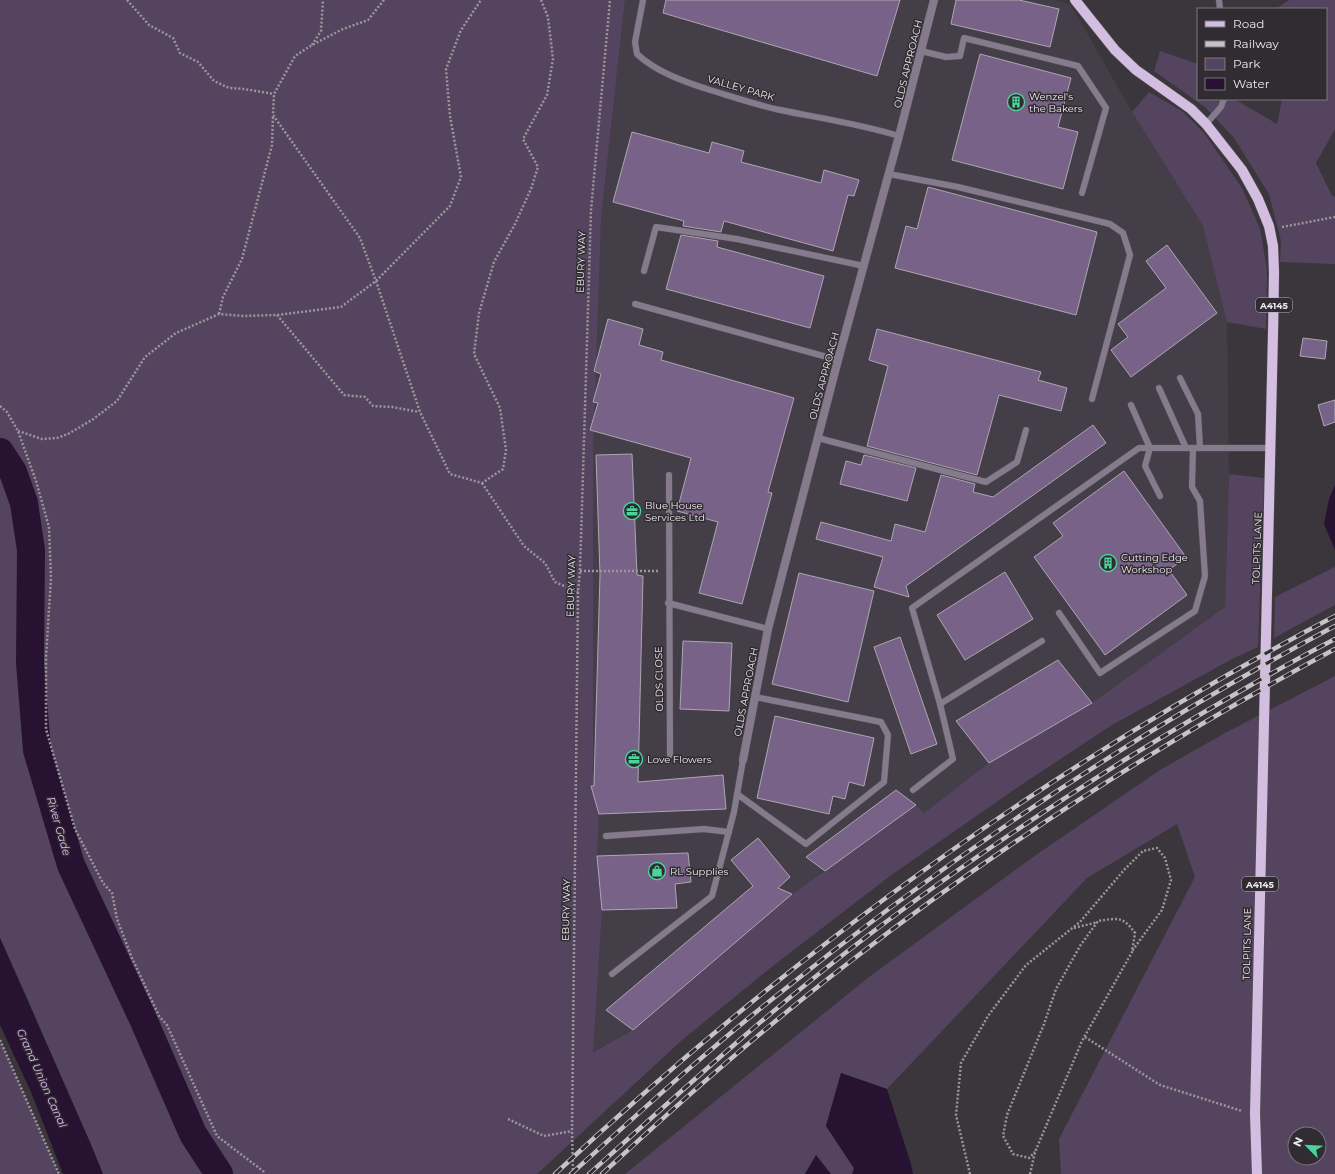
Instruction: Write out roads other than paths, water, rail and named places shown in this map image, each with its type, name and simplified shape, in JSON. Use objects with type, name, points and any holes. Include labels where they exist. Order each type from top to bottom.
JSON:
[{"type":"main road","name":"TOLPITS LANE","points":[[1075,0],[1115,50],[1131,65],[1191,109],[1206,124],[1242,170],[1258,199],[1269,226],[1273,246],[1272,448],[1267,594],[1255,1114],[1258,1174]]},
{"type":"street","name":"OLDS APPROACH","points":[[742,760],[768,629],[838,360],[900,136],[934,0]]},
{"type":"lane","name":"VALLEY PARK","points":[[643,0],[635,42],[637,54],[646,63],[680,79],[730,96],[779,110],[872,127],[900,136]]},
{"type":"lane","points":[[921,51],[946,58],[960,56],[964,38],[1078,66],[1106,108],[1082,193]]},
{"type":"lane","points":[[1206,124],[1221,107],[1224,100]]},
{"type":"lane","points":[[889,174],[958,187],[1110,224],[1123,233],[1130,255],[1092,399]]},
{"type":"lane","points":[[644,271],[656,227],[737,239],[864,266]]},
{"type":"lane","points":[[635,304],[838,360]]},
{"type":"lane","points":[[1059,613],[1100,673],[1195,611],[1205,576],[1200,501],[1192,487],[1198,414],[1180,378]]},
{"type":"lane","points":[[1158,388],[1186,448]]},
{"type":"lane","points":[[1131,406],[1150,448],[1145,466],[1160,496]]},
{"type":"lane","points":[[818,438],[986,482],[1017,462],[1026,430]]},
{"type":"lane","points":[[913,790],[953,759],[940,704],[912,608],[1139,448],[1272,448]]},
{"type":"lane","name":"OLDS CLOSE","points":[[668,475],[670,754]]},
{"type":"lane","points":[[668,603],[768,629]]},
{"type":"lane","points":[[940,704],[1042,641]]},
{"type":"lane","points":[[737,794],[806,844],[884,782],[888,735],[881,722],[755,697]]},
{"type":"lane","points":[[612,974],[712,896],[729,832],[742,760]]},
{"type":"lane","points":[[606,836],[704,829],[729,832]]},
{"type":"water","points":[[1335,485],[1335,550],[1324,524],[1329,499]]},
{"type":"water","name":"Grand Union Canal","points":[[0,938],[103,1174],[63,1174],[31,1092],[0,1025]]},
{"type":"water","points":[[841,1073],[887,1089],[913,1174],[852,1174],[854,1168],[826,1126]]},
{"type":"water","points":[[816,1155],[831,1174],[805,1174]]},
{"type":"waterway","name":"River Gade","points":[[0,452],[13,472],[24,503],[31,550],[30,663],[37,750],[71,865],[143,1019],[193,1134],[219,1174]]},
{"type":"railway","points":[[555,1174],[644,1093],[736,1015],[830,940],[926,869],[1025,800],[1126,735],[1230,674],[1335,616]]},
{"type":"railway","points":[[571,1174],[745,1021],[905,897],[974,847],[1116,753],[1188,709],[1335,626]]},
{"type":"railway","points":[[589,1174],[727,1051],[798,991],[870,934],[965,865],[1126,759],[1282,667],[1335,639]]},
{"type":"railway","points":[[602,1174],[692,1093],[784,1014],[905,920],[1024,836],[1084,796],[1208,720],[1335,649]]},
{"type":"place","name":"Wenzel's the Bakers","points":[[1016,102]]},
{"type":"place","name":"Blue House Services Ltd","points":[[632,511]]},
{"type":"place","name":"Cutting Edge Workshop","points":[[1108,563]]},
{"type":"place","name":"Love Flowers","points":[[634,759]]},
{"type":"place","name":"RL Supplies","points":[[657,871]]}]
